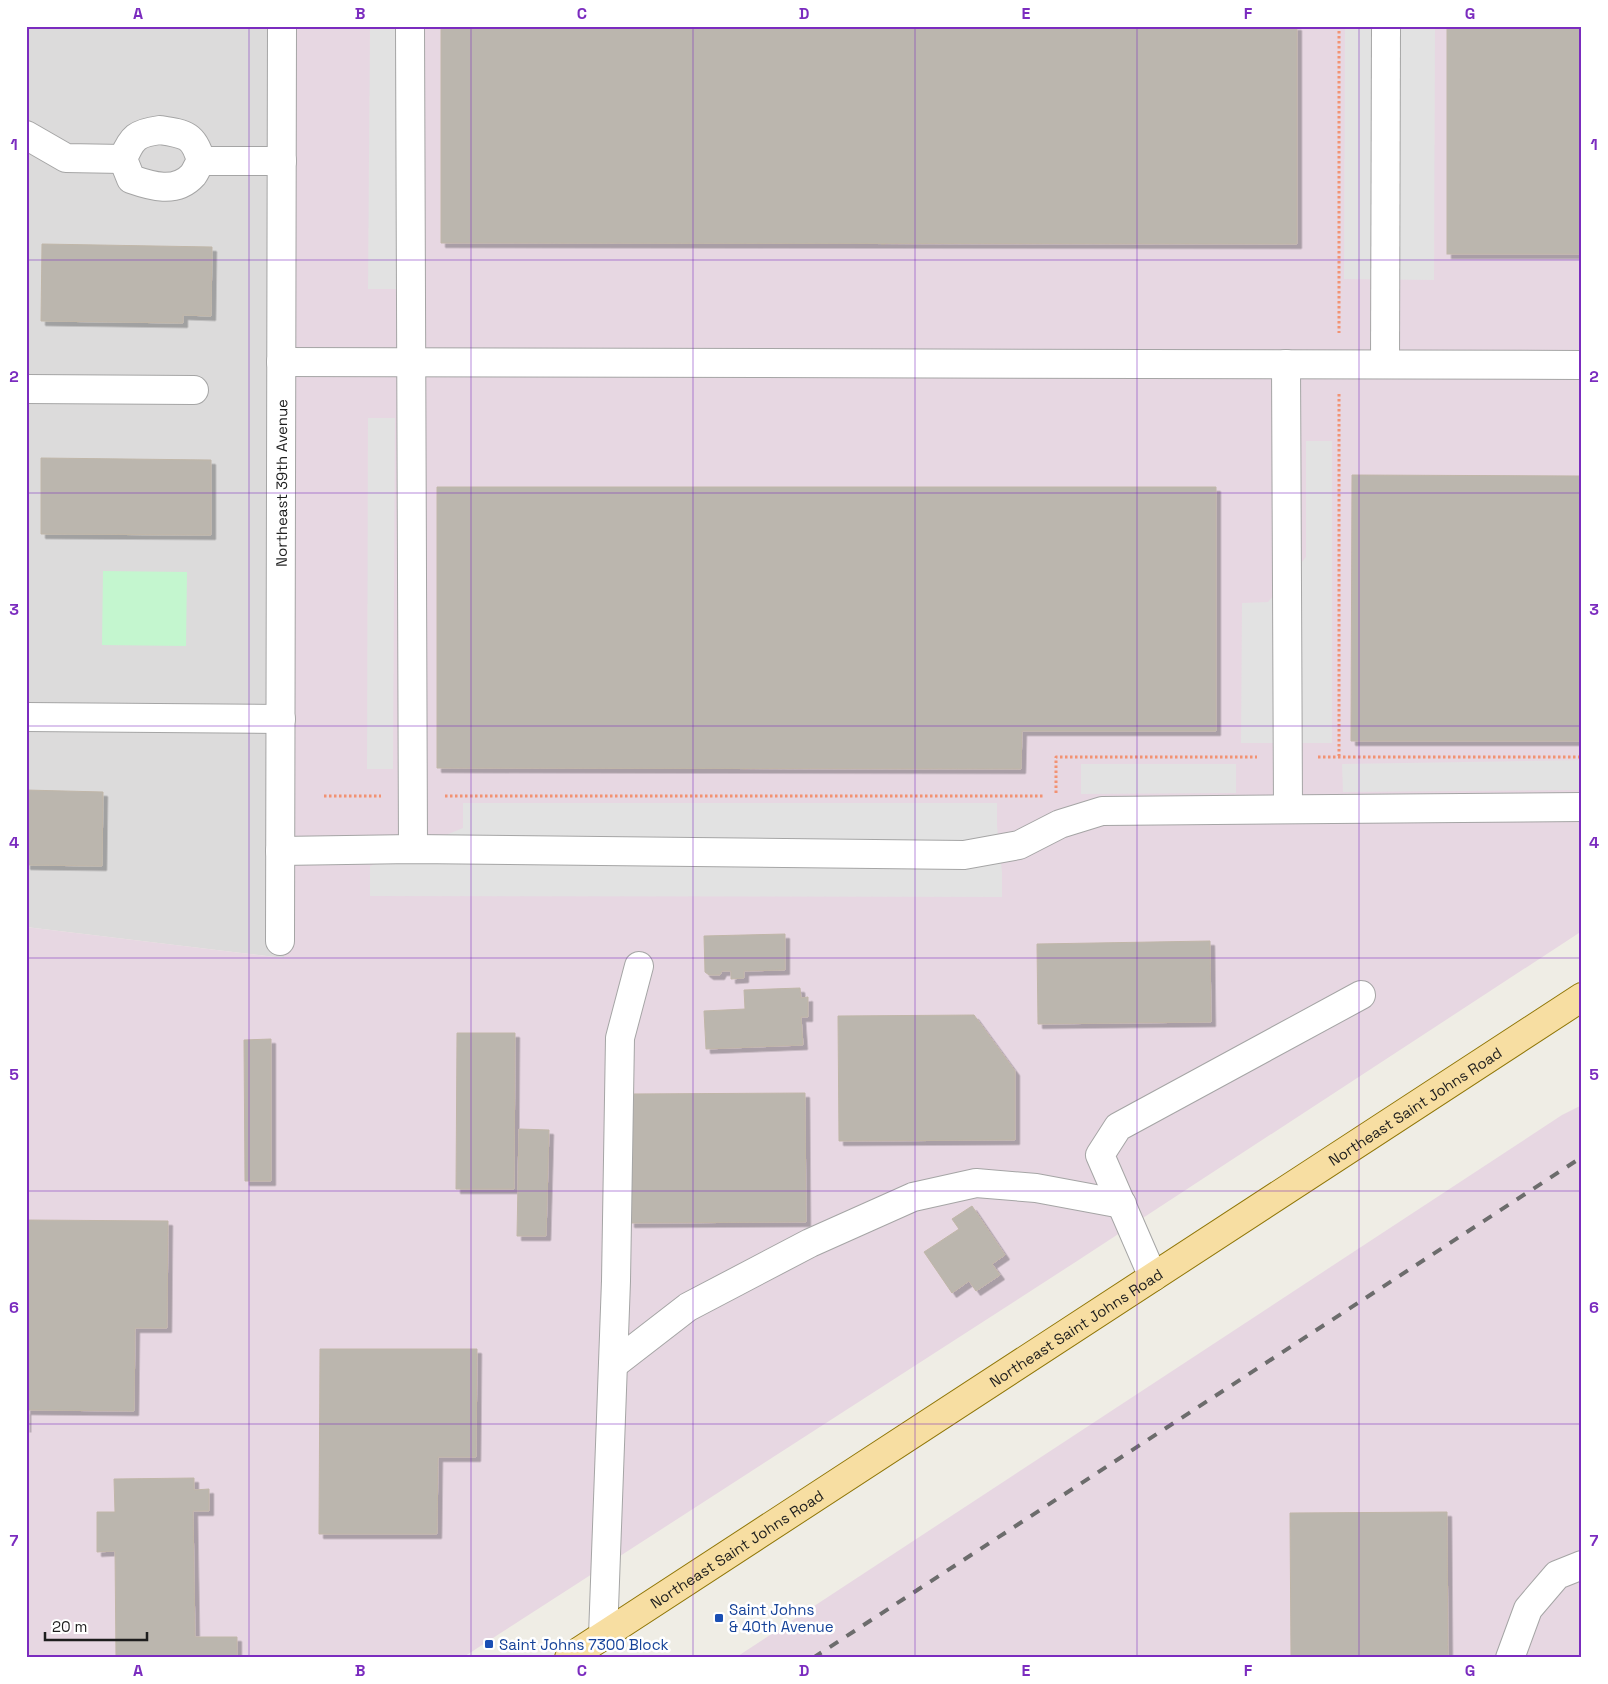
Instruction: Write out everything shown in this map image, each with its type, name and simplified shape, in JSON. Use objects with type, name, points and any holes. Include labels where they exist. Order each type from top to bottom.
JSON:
[{"type":"main road","name":"Northeast Saint Johns Road","points":[[569,1658],[1153,1277],[1579,1005]]},
{"type":"street","name":"Northeast 39th Avenue","points":[[280,941],[282,26]]},
{"type":"street","points":[[410,26],[413,849]]},
{"type":"street","points":[[1384,364],[1386,26]]},
{"type":"street","points":[[160,130],[182,133],[197,146],[201,161],[193,175],[176,187],[152,187],[131,179],[123,159],[129,145],[142,133],[160,130]]},
{"type":"street","points":[[26,135],[66,158],[123,159]]},
{"type":"street","points":[[201,161],[282,161]]},
{"type":"street","points":[[281,362],[1582,365]]},
{"type":"street","points":[[1286,364],[1288,809]]},
{"type":"street","points":[[26,389],[194,390]]},
{"type":"street","points":[[26,717],[281,719]]},
{"type":"street","points":[[280,850],[413,849],[964,854],[1018,846],[1060,824],[1102,811],[1582,807]]},
{"type":"street","points":[[603,1636],[613,1365],[620,1038],[639,966]]},
{"type":"street","points":[[1153,1277],[1100,1155],[1118,1128],[1361,995]]},
{"type":"street","points":[[613,1365],[688,1307],[810,1243],[913,1197],[976,1182],[1036,1188],[1122,1204]]},
{"type":"street","points":[[1510,1658],[1528,1609],[1557,1575],[1582,1565]]},
{"type":"path","points":[[1056,796],[1056,758],[1582,757]]},
{"type":"path","points":[[324,796],[1046,796]]},
{"type":"shaded area","points":[[26,26],[273,26],[284,958],[26,927]]},
{"type":"shaded area","points":[[273,26],[1582,26],[1582,931],[1074,1263],[462,1658],[26,1658],[26,927],[284,958]]},
{"type":"shaded area","points":[[370,26],[399,26],[398,289],[368,289]]},
{"type":"shaded area","points":[[1345,26],[1435,26],[1434,280],[1344,279]]},
{"type":"shaded area","points":[[368,418],[395,418],[393,769],[367,769]]},
{"type":"shaded area","points":[[1306,441],[1332,441],[1332,743],[1241,743],[1242,603],[1268,602],[1306,557]]},
{"type":"shaded area","points":[[1582,760],[1582,790],[1343,792],[1342,764]]},
{"type":"shaded area","points":[[1081,764],[1236,764],[1236,793],[1081,794]]},
{"type":"shaded area","points":[[463,803],[997,803],[1002,897],[370,896],[370,866],[463,828]]},
{"type":"shaded area","points":[[1582,1105],[1582,1658],[735,1658],[1562,1115]]},
{"type":"green space","points":[[103,571],[187,572],[186,646],[102,645]]},
{"type":"building","points":[[441,26],[1297,26],[1297,244],[441,243]]},
{"type":"building","points":[[1447,26],[1582,26],[1582,254],[1447,254]]},
{"type":"building","points":[[42,244],[212,247],[211,316],[183,315],[183,323],[41,321]]},
{"type":"building","points":[[41,458],[211,460],[211,535],[41,534]]},
{"type":"building","points":[[1352,475],[1582,476],[1582,741],[1351,741]]},
{"type":"building","points":[[437,487],[1216,487],[1216,731],[1022,731],[1021,769],[437,768]]},
{"type":"building","points":[[26,790],[103,792],[102,866],[26,865]]},
{"type":"building","points":[[785,934],[785,970],[744,971],[744,978],[731,979],[731,971],[722,971],[720,975],[709,975],[705,972],[704,936]]},
{"type":"building","points":[[1210,941],[1211,1022],[1038,1024],[1037,944]]},
{"type":"building","points":[[800,988],[801,998],[808,997],[808,1017],[801,1017],[803,1045],[706,1049],[704,1011],[745,1009],[744,990]]},
{"type":"building","points":[[974,1015],[1015,1071],[1015,1140],[839,1141],[838,1016]]},
{"type":"building","points":[[457,1033],[515,1033],[514,1189],[456,1189]]},
{"type":"building","points":[[271,1039],[271,1181],[245,1181],[244,1040]]},
{"type":"building","points":[[805,1093],[806,1222],[630,1223],[629,1094]]},
{"type":"building","points":[[519,1129],[549,1130],[546,1236],[517,1236]]},
{"type":"building","points":[[972,1206],[1005,1255],[992,1264],[1000,1275],[976,1291],[969,1281],[952,1293],[924,1252],[959,1229],[952,1219]]},
{"type":"building","points":[[26,1220],[168,1221],[167,1328],[135,1328],[134,1411],[26,1410]]},
{"type":"building","points":[[320,1349],[477,1349],[476,1457],[438,1457],[437,1534],[319,1534]]},
{"type":"building","points":[[194,1478],[194,1490],[209,1489],[209,1511],[193,1511],[195,1637],[237,1637],[237,1658],[116,1658],[115,1551],[97,1552],[97,1512],[115,1512],[114,1479]]},
{"type":"building","points":[[1447,1512],[1448,1658],[1291,1658],[1290,1513]]},
{"type":"railway","points":[[813,1658],[1582,1157]]},
{"type":"place","name":"Saint Johns & 40th Avenue","points":[[719,1618]]},
{"type":"place","name":"Saint Johns 7300 Block","points":[[489,1644]]}]
